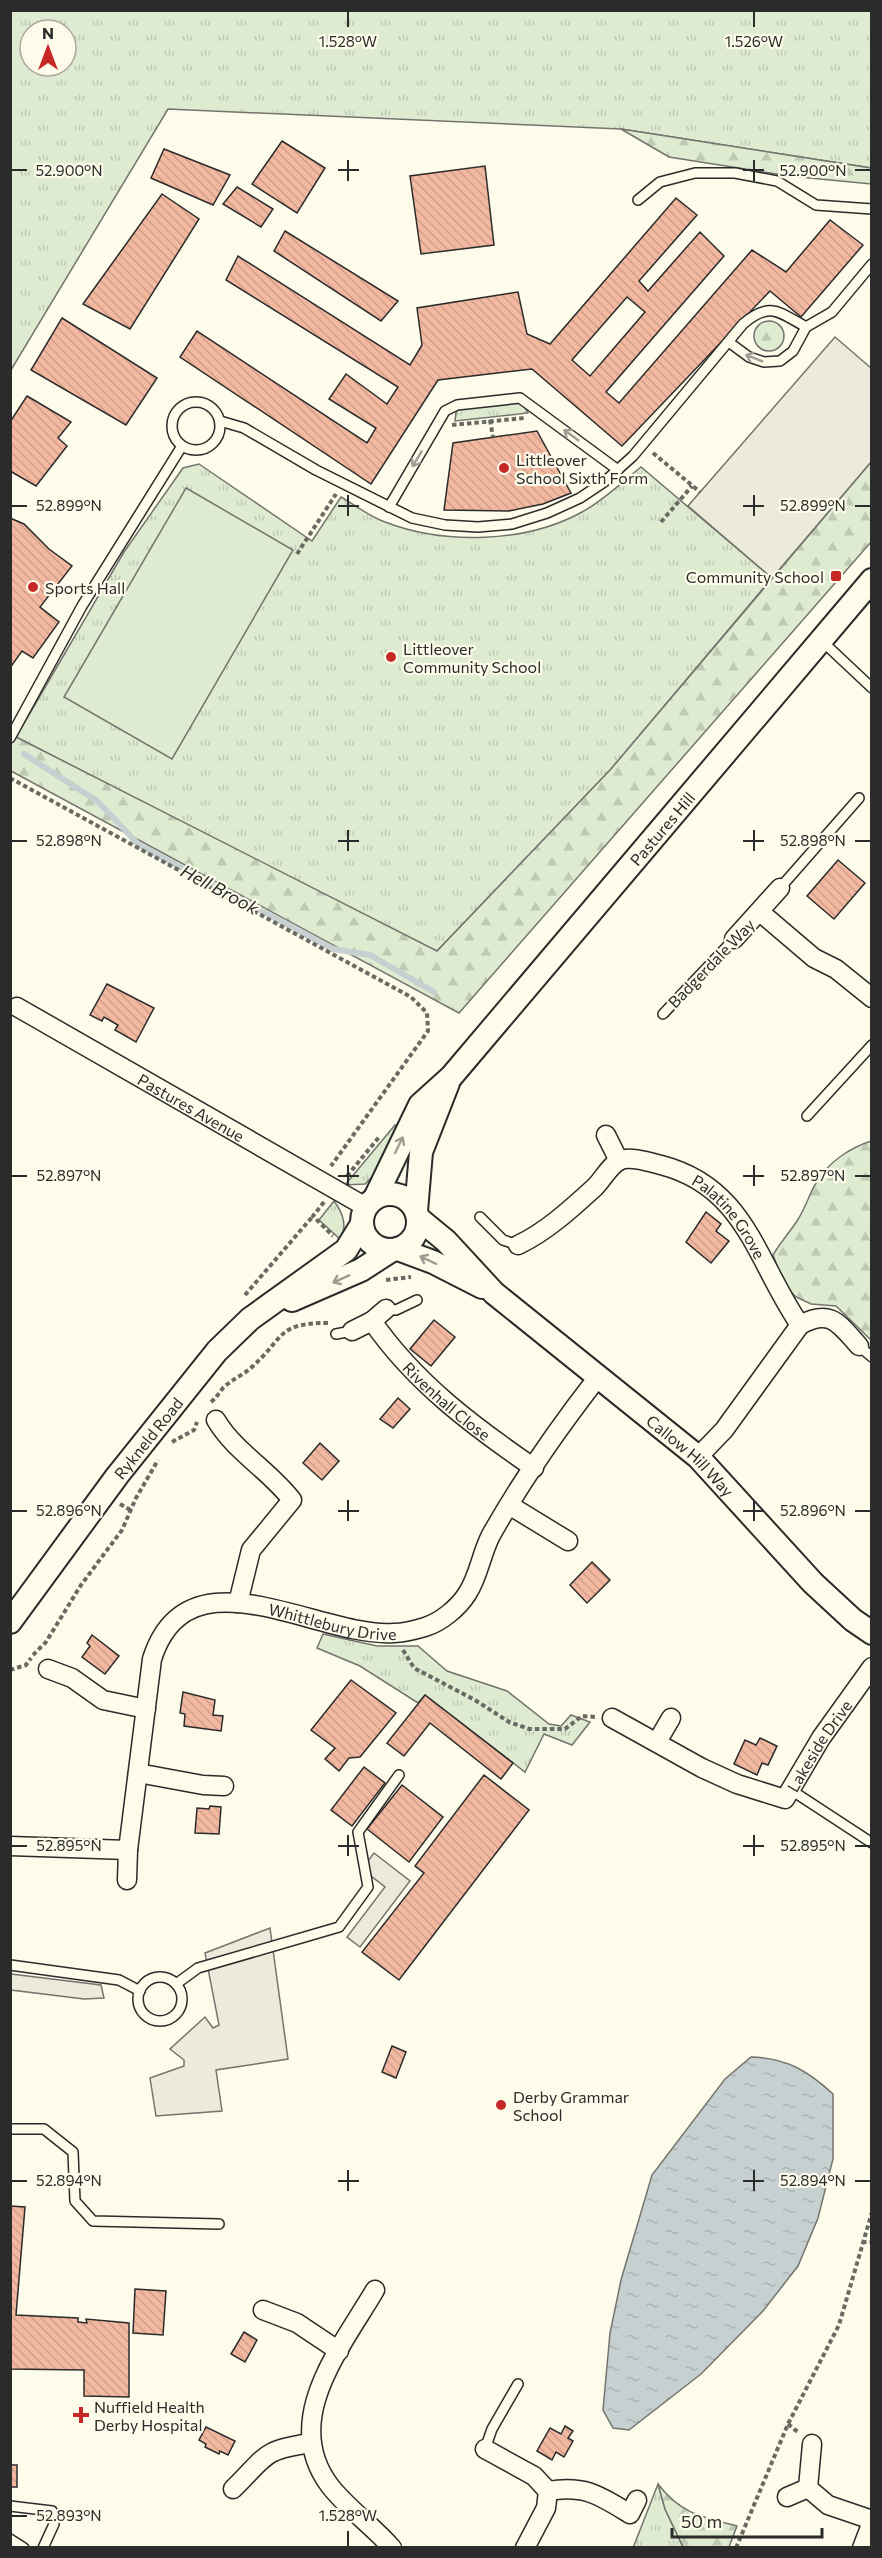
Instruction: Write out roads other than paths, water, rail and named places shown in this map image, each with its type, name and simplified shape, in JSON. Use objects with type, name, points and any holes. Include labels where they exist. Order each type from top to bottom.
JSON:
[{"type":"street","name":"Pastures Hill","points":[[368,1210],[420,1105],[451,1077],[872,580]]},
{"type":"street","name":"Badgerdale Way","points":[[734,939],[780,888]]},
{"type":"street","name":"Badgerdale Way","points":[[760,912],[814,958],[836,969],[872,998]]},
{"type":"street","name":"Pastures Avenue","points":[[17,1007],[368,1210]]},
{"type":"street","name":"Pastures Hill","points":[[417,1214],[422,1152],[451,1077]]},
{"type":"street","points":[[518,1245],[535,1237],[596,1186],[619,1161],[606,1135]]},
{"type":"street","name":"Palatine Grove","points":[[619,1161],[631,1159],[668,1167],[692,1176],[717,1191],[738,1215],[770,1278],[800,1325]]},
{"type":"street","points":[[392,1194],[401,1196],[417,1214],[417,1231],[412,1239],[395,1249],[376,1246],[366,1237],[368,1210],[392,1194]]},
{"type":"street","name":"Rykneld Road","points":[[10,1622],[181,1394],[217,1351],[244,1311],[346,1250],[368,1210]]},
{"type":"street","name":"Callow Hill Way","points":[[417,1214],[446,1241],[494,1293],[660,1424],[698,1457],[813,1583],[853,1620],[872,1633]]},
{"type":"street","name":"Rykneld Road","points":[[244,1311],[361,1270],[395,1249]]},
{"type":"street","name":"Callow Hill Way","points":[[395,1249],[433,1262],[494,1293]]},
{"type":"street","points":[[344,1333],[379,1315]]},
{"type":"street","name":"Rivenhall Close","points":[[379,1315],[419,1378],[478,1429],[534,1468]]},
{"type":"street","points":[[698,1457],[724,1430],[800,1325],[820,1317],[828,1318],[837,1322],[865,1351]]},
{"type":"street","name":"Whittlebury Drive","points":[[128,1880],[128,1850],[152,1659],[165,1630],[191,1608],[209,1604],[238,1603],[359,1629],[393,1633],[429,1626],[442,1619],[467,1596],[483,1551],[509,1505],[558,1429],[598,1377]]},
{"type":"street","points":[[216,1420],[227,1437],[278,1482],[292,1500],[251,1550],[238,1603]]},
{"type":"street","points":[[509,1505],[568,1541]]},
{"type":"street","name":"Lakeside Drive","points":[[612,1718],[702,1768],[736,1784],[785,1799],[821,1738],[872,1667]]},
{"type":"street","points":[[48,1669],[72,1678],[103,1700],[146,1709]]},
{"type":"street","points":[[657,1742],[671,1718]]},
{"type":"street","points":[[138,1773],[203,1785],[224,1786]]},
{"type":"street","points":[[10,1846],[128,1850]]},
{"type":"street","points":[[375,2290],[339,2351],[314,2403],[310,2428],[311,2443],[319,2468],[331,2487],[392,2547]]},
{"type":"street","points":[[263,2310],[297,2323],[339,2351]]},
{"type":"street","points":[[233,2489],[265,2455],[288,2446],[311,2443]]},
{"type":"street","points":[[808,2488],[812,2444]]},
{"type":"street","points":[[485,2449],[534,2476],[548,2490]]},
{"type":"street","points":[[548,2490],[570,2487],[593,2492],[630,2514],[638,2500]]},
{"type":"street","points":[[787,2497],[808,2488]]},
{"type":"street","points":[[808,2488],[828,2505],[872,2521],[862,2547]]},
{"type":"street","points":[[525,2547],[546,2508],[548,2490]]},
{"type":"lane","points":[[639,200],[660,182],[695,173],[735,173],[777,181],[816,205],[872,209]]},
{"type":"lane","points":[[730,343],[749,357],[764,362],[780,361],[793,351],[806,327],[832,312],[872,264]]},
{"type":"lane","points":[[220,422],[244,428],[342,483],[412,518],[445,525],[478,527],[512,524],[547,513],[580,498],[618,470],[633,456],[730,343],[743,324],[756,313],[778,310],[806,327]]},
{"type":"lane","points":[[389,507],[445,411],[457,405],[520,398],[618,470]]},
{"type":"lane","points":[[204,403],[216,412],[220,422],[219,432],[210,446],[202,450],[192,450],[182,446],[176,441],[171,428],[177,411],[184,405],[204,403]]},
{"type":"lane","points":[[10,738],[82,606],[182,446]]},
{"type":"lane","points":[[821,639],[872,688]]},
{"type":"lane","points":[[780,888],[859,798]]},
{"type":"lane","name":"Badgerdale Way","points":[[663,1014],[734,939]]},
{"type":"lane","points":[[807,1116],[872,1045]]},
{"type":"lane","points":[[480,1216],[502,1240],[518,1245]]},
{"type":"lane","points":[[379,1315],[417,1300]]},
{"type":"lane","points":[[176,1984],[198,1968],[339,1927],[368,1887],[358,1832],[399,1775]]},
{"type":"lane","points":[[791,1790],[872,1843]]},
{"type":"lane","points":[[10,1965],[119,1980],[140,1991]]},
{"type":"lane","points":[[158,1977],[176,1984],[182,2002],[177,2014],[168,2020],[160,2021],[146,2016],[138,2003],[140,1991],[147,1982],[158,1977]]},
{"type":"lane","points":[[10,2129],[44,2129],[73,2152],[75,2201],[93,2221],[219,2224]]},
{"type":"lane","points":[[485,2449],[492,2429],[518,2384]]},
{"type":"lane","points":[[10,2506],[31,2506],[52,2511],[54,2524],[43,2547]]},
{"type":"lane","points":[[10,2539],[24,2547]]},
{"type":"water","points":[[751,2057],[775,2060],[796,2067],[806,2072],[833,2094],[833,2159],[818,2218],[798,2266],[763,2311],[701,2374],[629,2430],[613,2428],[603,2410],[610,2333],[621,2280],[652,2175],[725,2079]]},
{"type":"waterway","name":"Hell Brook","points":[[24,754],[97,801],[139,845],[333,949],[370,955],[434,992]]},
{"type":"place","name":"Littleover School Sixth Form","points":[[504,468]]},
{"type":"place","name":"Community School","points":[[836,576]]},
{"type":"place","name":"Sports Hall","points":[[33,587]]},
{"type":"place","name":"Littleover Community School","points":[[391,657]]},
{"type":"place","name":"Derby Grammar School","points":[[501,2105]]},
{"type":"place","name":"Nuffield Health Derby Hospital","points":[[81,2415]]}]
